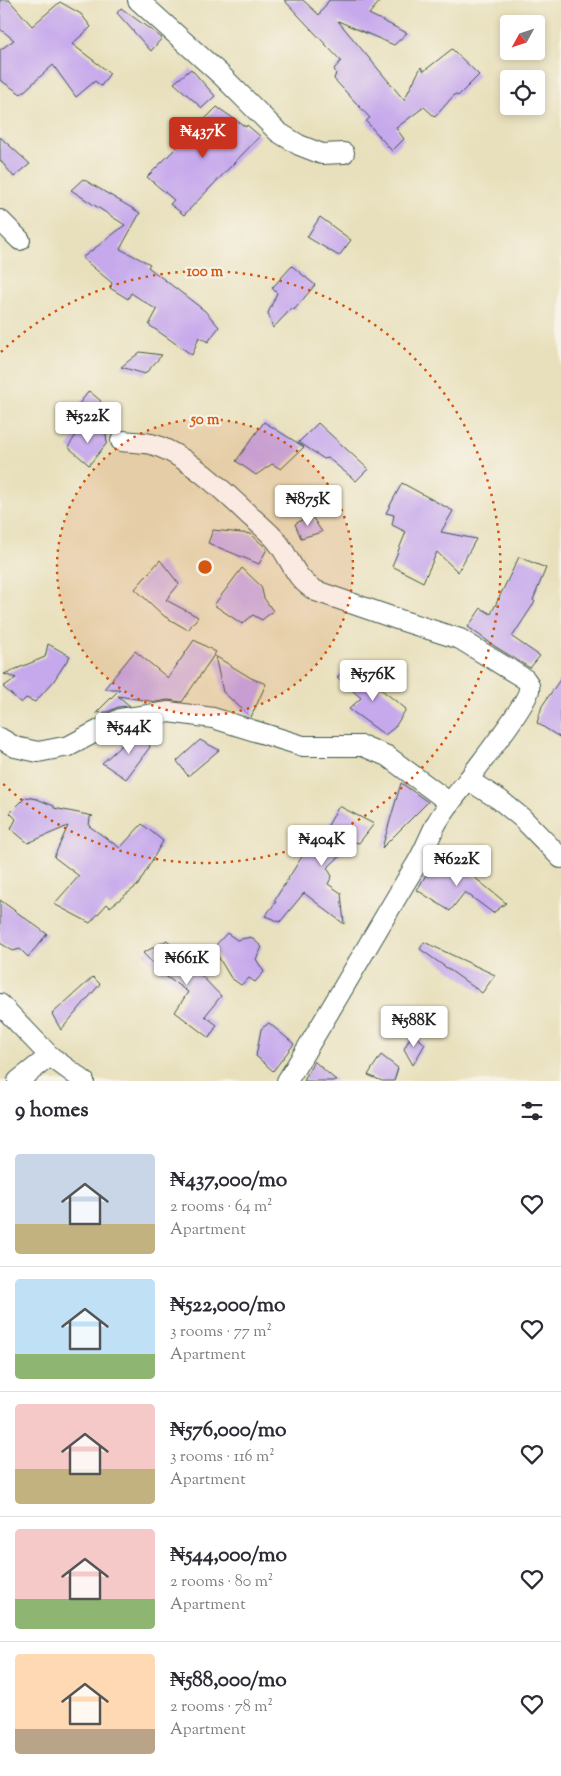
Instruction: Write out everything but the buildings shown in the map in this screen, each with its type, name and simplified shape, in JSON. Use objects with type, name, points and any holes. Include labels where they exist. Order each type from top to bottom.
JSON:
[{"type":"street","points":[[138,0],[221,76],[278,132],[299,146],[322,154],[344,153]]},
{"type":"street","points":[[0,220],[20,240]]},
{"type":"street","points":[[121,441],[152,444],[175,454],[225,492],[279,544],[294,571],[304,583],[316,591],[460,639],[529,684],[529,691],[520,708],[437,822],[416,865],[287,1081]]},
{"type":"street","points":[[0,738],[16,747],[38,752],[69,746],[120,719],[169,712],[213,718],[303,746],[364,746],[388,756],[450,803]]},
{"type":"street","points":[[468,780],[500,800],[522,818],[561,856]]},
{"type":"street","points":[[0,1004],[50,1056],[84,1081]]},
{"type":"street","points":[[18,1081],[50,1056]]}]
